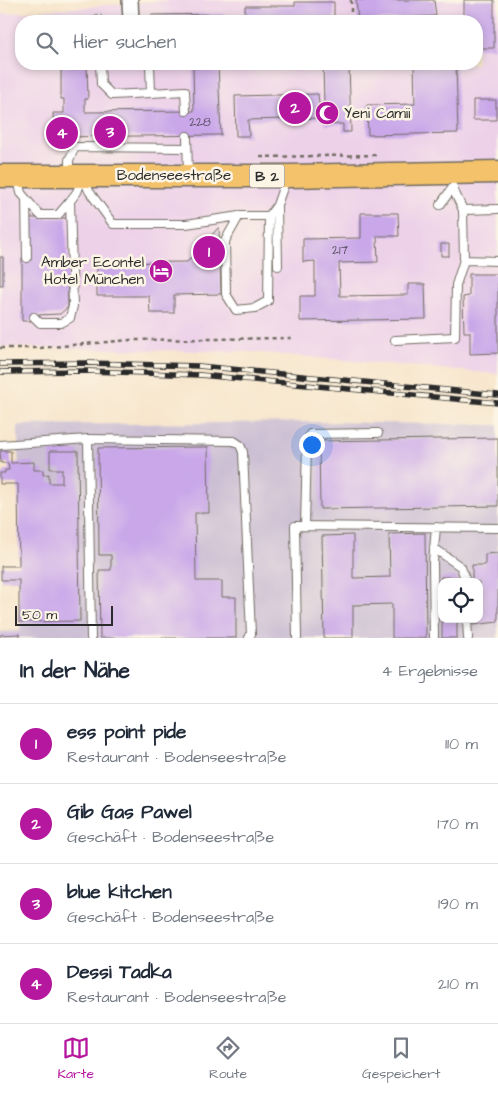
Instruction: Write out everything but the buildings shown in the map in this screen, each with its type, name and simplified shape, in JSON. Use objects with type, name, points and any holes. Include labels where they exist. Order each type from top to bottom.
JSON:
[{"type":"main road","name":"Bodenseestraße","points":[[8,176],[188,175],[452,180],[498,172]]},
{"type":"street","points":[[130,0],[131,15]]},
{"type":"lane","points":[[100,70],[101,84],[112,95],[185,91],[186,111]]},
{"type":"lane","points":[[150,70],[152,92]]},
{"type":"lane","points":[[186,136],[188,175]]},
{"type":"lane","points":[[187,148],[74,147],[69,160],[76,176],[113,224],[186,224],[239,216],[269,216]]},
{"type":"lane","points":[[8,176],[40,215],[58,215],[77,192],[76,176]]},
{"type":"lane","points":[[278,266],[277,205],[280,191],[288,176]]},
{"type":"lane","points":[[440,205],[452,180]]},
{"type":"lane","points":[[395,340],[455,337],[456,285],[464,260],[463,210],[452,180]]},
{"type":"lane","points":[[26,199],[27,258]]},
{"type":"lane","points":[[34,317],[40,323],[61,323],[70,318],[73,306],[70,201]]},
{"type":"lane","points":[[239,216],[225,241],[226,294],[236,310],[255,308],[268,301],[269,216],[277,205]]},
{"type":"lane","points":[[463,210],[498,209]]},
{"type":"lane","points":[[464,260],[498,260]]},
{"type":"lane","points":[[305,526],[307,443],[310,434],[378,433]]},
{"type":"lane","points":[[0,445],[88,439],[229,440],[240,445],[243,452],[251,634],[249,638]]},
{"type":"lane","points":[[88,439],[91,638]]},
{"type":"lane","points":[[297,638],[295,526],[498,528]]},
{"type":"lane","points":[[434,638],[434,548],[436,527]]},
{"type":"lane","points":[[434,548],[461,567],[465,578]]},
{"type":"lane","points":[[467,623],[468,638]]},
{"type":"path","points":[[350,0],[351,15]]},
{"type":"path","points":[[0,348],[38,348],[130,340],[292,338]]},
{"type":"shaded area","points":[[171,0],[498,0],[498,374],[253,352],[0,347],[0,14]]},
{"type":"shaded area","points":[[318,422],[498,425],[498,638],[0,638],[0,632],[20,631],[18,425]]},
{"type":"railway","points":[[0,364],[87,363],[199,366],[498,395]]},
{"type":"railway","points":[[0,372],[88,371],[200,375],[498,403]]},
{"type":"place","name":"Gib Gas Pawel","points":[[295,108]]},
{"type":"place","name":"Yeni Camii","points":[[327,113]]},
{"type":"place","name":"blue kitchen","points":[[110,132]]},
{"type":"place","name":"Dessi Tadka","points":[[62,133]]},
{"type":"place","name":"ess point pide","points":[[209,252]]},
{"type":"place","name":"Amber Econtel Hotel München","points":[[161,271]]}]
